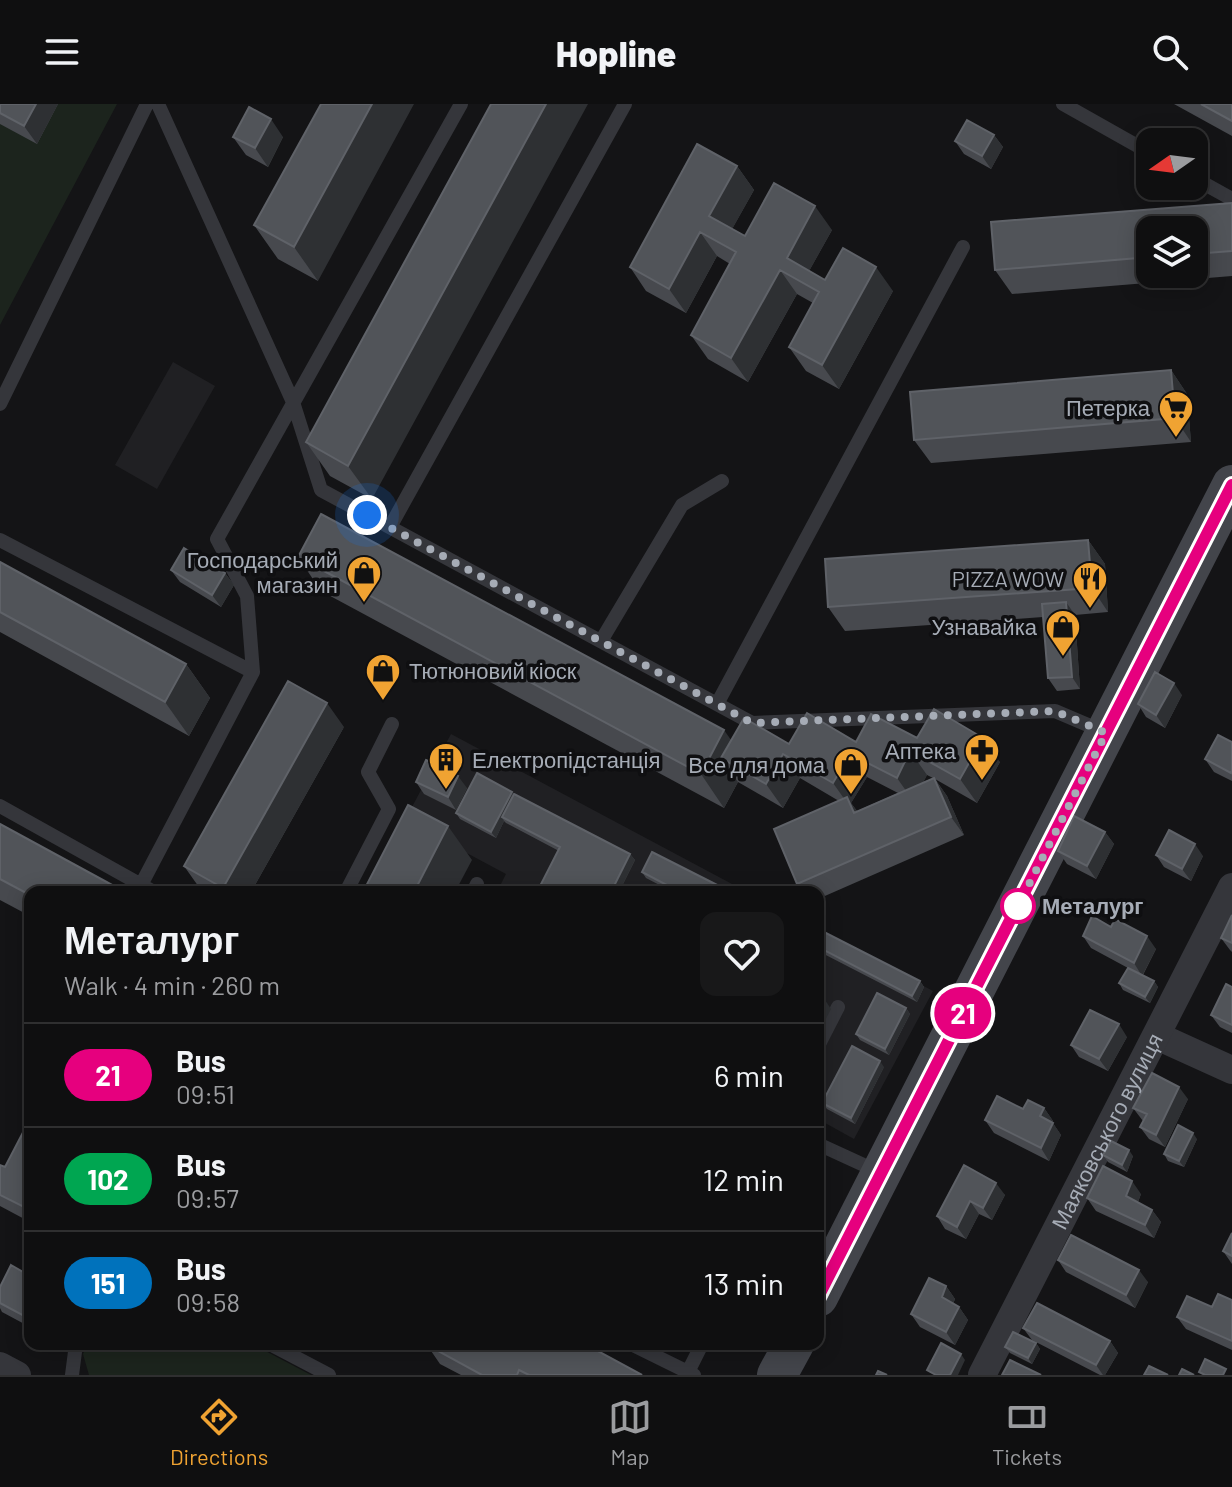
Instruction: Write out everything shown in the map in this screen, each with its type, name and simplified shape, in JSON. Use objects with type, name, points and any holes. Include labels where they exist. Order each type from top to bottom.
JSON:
[{"type":"street","points":[[824,1285],[1232,485]]},
{"type":"street","name":"Маяковського вулиця","points":[[982,1375],[1232,887]]},
{"type":"street","points":[[1157,1036],[1232,1070]]},
{"type":"street","points":[[777,1375],[791,1350]]},
{"type":"street","points":[[0,1366],[17,1375]]},
{"type":"lane","points":[[0,404],[147,104]]},
{"type":"lane","points":[[158,104],[293,402],[321,490],[752,723],[1055,711],[1106,733]]},
{"type":"lane","points":[[149,886],[253,672],[247,596],[217,539],[461,104]]},
{"type":"lane","points":[[390,527],[625,104]]},
{"type":"lane","points":[[1063,104],[1136,145]]},
{"type":"lane","points":[[1208,186],[1232,199]]},
{"type":"lane","points":[[717,704],[963,247]]},
{"type":"lane","points":[[601,641],[682,505],[722,481]]},
{"type":"lane","points":[[0,540],[253,672]]},
{"type":"lane","points":[[349,886],[389,809],[368,772],[392,724]]},
{"type":"lane","points":[[0,806],[143,886]]},
{"type":"lane","points":[[824,1034],[838,1007]]},
{"type":"lane","points":[[824,1147],[882,1173]]},
{"type":"lane","points":[[72,1375],[75,1350]]},
{"type":"lane","points":[[281,1350],[329,1375]]},
{"type":"lane","points":[[643,1350],[691,1374],[700,1350]]},
{"type":"shaded area","points":[[0,104],[117,104],[0,325]]},
{"type":"shaded area","points":[[173,362],[215,386],[157,489],[115,465]]},
{"type":"shaded area","points":[[451,734],[736,886],[500,886],[506,874],[405,820]]},
{"type":"shaded area","points":[[824,933],[933,991],[854,1139],[824,1122]]},
{"type":"shaded area","points":[[85,1350],[263,1350],[311,1375],[89,1375],[83,1354]]},
{"type":"building","points":[[0,104],[36,104],[24,126],[0,113]]},
{"type":"building","points":[[321,104],[372,104],[294,247],[254,225]]},
{"type":"building","points":[[491,104],[546,104],[348,466],[306,442]]},
{"type":"building","points":[[1201,104],[1232,104],[1232,121]]},
{"type":"building","points":[[249,107],[271,119],[255,148],[233,137]]},
{"type":"building","points":[[967,120],[994,135],[982,156],[955,141]]},
{"type":"building","points":[[697,144],[737,166],[709,216],[745,236],[774,183],[815,206],[787,258],[825,280],[843,248],[876,267],[822,365],[789,347],[819,292],[780,270],[731,358],[691,335],[736,252],[700,232],[669,289],[630,267]]},
{"type":"building","points":[[1232,203],[1232,251],[1208,253],[1208,216],[1136,216],[1136,258],[995,270],[991,222]]},
{"type":"building","points":[[1171,370],[1175,418],[914,440],[910,392]]},
{"type":"building","points":[[321,514],[724,730],[701,774],[298,557]]},
{"type":"building","points":[[1088,540],[1092,588],[828,607],[825,559]]},
{"type":"building","points":[[184,548],[225,573],[212,595],[171,570]]},
{"type":"building","points":[[0,562],[186,664],[165,702],[0,612]]},
{"type":"building","points":[[1066,602],[1072,677],[1048,678],[1042,604]]},
{"type":"building","points":[[1155,672],[1174,683],[1156,715],[1138,704]]},
{"type":"building","points":[[288,681],[327,703],[224,886],[184,866]]},
{"type":"building","points":[[934,709],[983,738],[960,779],[910,751],[897,778],[850,754],[833,783],[783,754],[766,784],[721,758],[744,718],[789,744],[807,713],[856,742],[871,714],[917,738]]},
{"type":"building","points":[[1218,735],[1232,742],[1231,773],[1205,759]]},
{"type":"building","points":[[426,760],[458,776],[448,797],[416,782]]},
{"type":"building","points":[[477,773],[512,792],[491,832],[456,813]]},
{"type":"building","points":[[934,778],[951,817],[797,884],[774,829],[847,797],[854,813]]},
{"type":"building","points":[[514,794],[630,854],[614,886],[540,886],[560,847],[502,817]]},
{"type":"building","points":[[408,805],[448,826],[417,886],[366,886]]},
{"type":"building","points":[[1074,816],[1105,832],[1087,866],[1058,851]]},
{"type":"building","points":[[0,824],[114,886],[24,886],[24,892],[0,879]]},
{"type":"building","points":[[1169,830],[1195,844],[1182,869],[1156,855]]},
{"type":"building","points":[[652,852],[719,886],[669,886],[642,872]]},
{"type":"building","points":[[1232,915],[1232,943],[1221,938]]},
{"type":"building","points":[[1092,916],[1111,927],[1115,919],[1147,936],[1134,963],[1083,936]]},
{"type":"building","points":[[824,932],[920,981],[912,996],[824,950]]},
{"type":"building","points":[[1128,968],[1154,981],[1145,997],[1119,983]]},
{"type":"building","points":[[1226,984],[1232,987],[1232,1025],[1211,1015]]},
{"type":"building","points":[[877,993],[906,1008],[885,1049],[856,1034]]},
{"type":"building","points":[[1090,1010],[1119,1024],[1099,1059],[1071,1045]]},
{"type":"building","points":[[852,1046],[880,1061],[851,1118],[824,1104]]},
{"type":"building","points":[[1152,1073],[1179,1087],[1156,1135],[1140,1127],[1147,1114],[1133,1108]]},
{"type":"building","points":[[997,1096],[1023,1109],[1028,1100],[1044,1108],[1040,1116],[1053,1123],[1041,1148],[985,1120]]},
{"type":"building","points":[[1178,1125],[1193,1133],[1179,1161],[1164,1154]]},
{"type":"building","points":[[24,1131],[24,1207],[0,1195],[0,1165],[5,1167]]},
{"type":"building","points":[[1111,1141],[1129,1150],[1122,1165],[1103,1155]]},
{"type":"building","points":[[964,1165],[996,1183],[983,1208],[970,1201],[957,1227],[937,1216]]},
{"type":"building","points":[[1103,1166],[1132,1181],[1126,1196],[1152,1210],[1145,1225],[1087,1198]]},
{"type":"building","points":[[1232,1233],[1232,1256],[1223,1251]]},
{"type":"building","points":[[1071,1235],[1139,1270],[1126,1295],[1058,1260]]},
{"type":"building","points":[[11,1265],[24,1273],[24,1316],[0,1303],[0,1287]]},
{"type":"building","points":[[929,1278],[946,1286],[942,1297],[959,1307],[946,1332],[911,1314]]},
{"type":"building","points":[[1218,1294],[1232,1300],[1232,1341],[1177,1317],[1187,1296],[1212,1307]]},
{"type":"building","points":[[1037,1303],[1110,1341],[1096,1365],[1023,1328]]},
{"type":"building","points":[[1013,1332],[1036,1343],[1028,1358],[1005,1347]]},
{"type":"building","points":[[941,1343],[961,1354],[950,1375],[936,1375],[927,1370]]},
{"type":"building","points":[[436,1350],[596,1350],[642,1375],[529,1375],[519,1370],[517,1375],[482,1375]]},
{"type":"building","points":[[1205,1359],[1226,1369],[1223,1375],[1199,1372]]},
{"type":"building","points":[[1010,1360],[1041,1375],[1002,1375]]},
{"type":"building","points":[[1149,1366],[1168,1375],[1144,1375]]},
{"type":"building","points":[[1182,1369],[1194,1375],[1179,1375]]},
{"type":"bus line","name":"21","points":[[824,1285],[1232,485]]},
{"type":"place","name":"Петерка","points":[[1176,439]]},
{"type":"place","name":"Господарський магазин","points":[[364,604]]},
{"type":"place","name":"PIZZA WOW","points":[[1090,610]]},
{"type":"place","name":"Узнавайка","points":[[1063,658]]},
{"type":"place","name":"Тютюновий кіоск","points":[[383,702]]},
{"type":"place","name":"Аптека","points":[[982,782]]},
{"type":"place","name":"Електропідстанція","points":[[446,791]]},
{"type":"place","name":"Все для дома","points":[[851,796]]},
{"type":"place","name":"Металург","points":[[1018,906]]},
{"type":"route","points":[[367,515],[752,723],[1055,711],[1106,733],[1018,906]]}]
